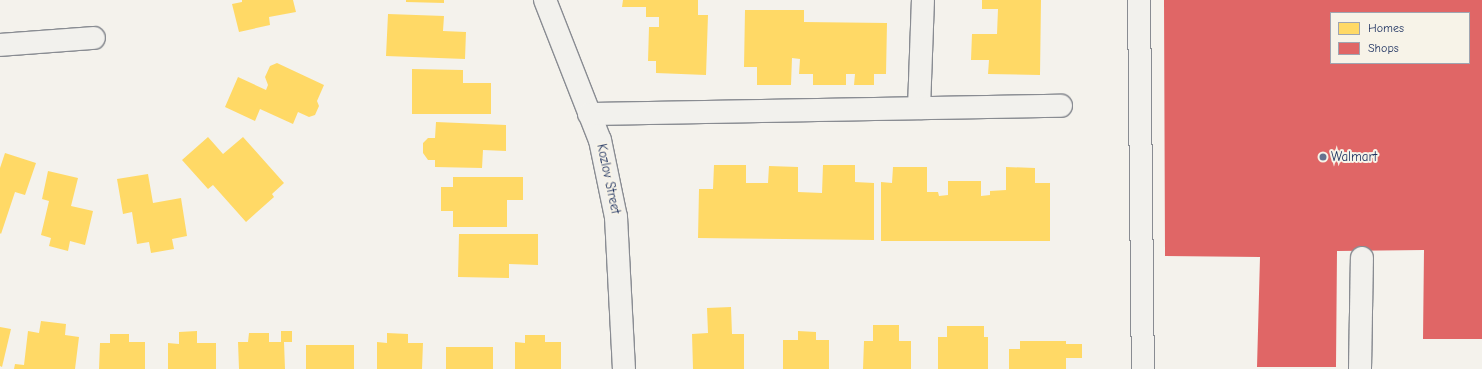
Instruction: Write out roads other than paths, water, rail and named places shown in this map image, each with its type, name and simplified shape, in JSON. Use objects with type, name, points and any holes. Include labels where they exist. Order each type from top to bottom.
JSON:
[{"type":"street","name":"Kozlov Street","points":[[544,0],[600,140],[616,217],[624,369]]},
{"type":"street","points":[[919,108],[923,0]]},
{"type":"street","points":[[1139,0],[1143,369]]},
{"type":"street","points":[[0,46],[94,38]]},
{"type":"street","points":[[589,114],[1061,106]]},
{"type":"street","points":[[1360,369],[1362,258]]},
{"type":"place","name":"Walmart","points":[[1323,157]]}]
